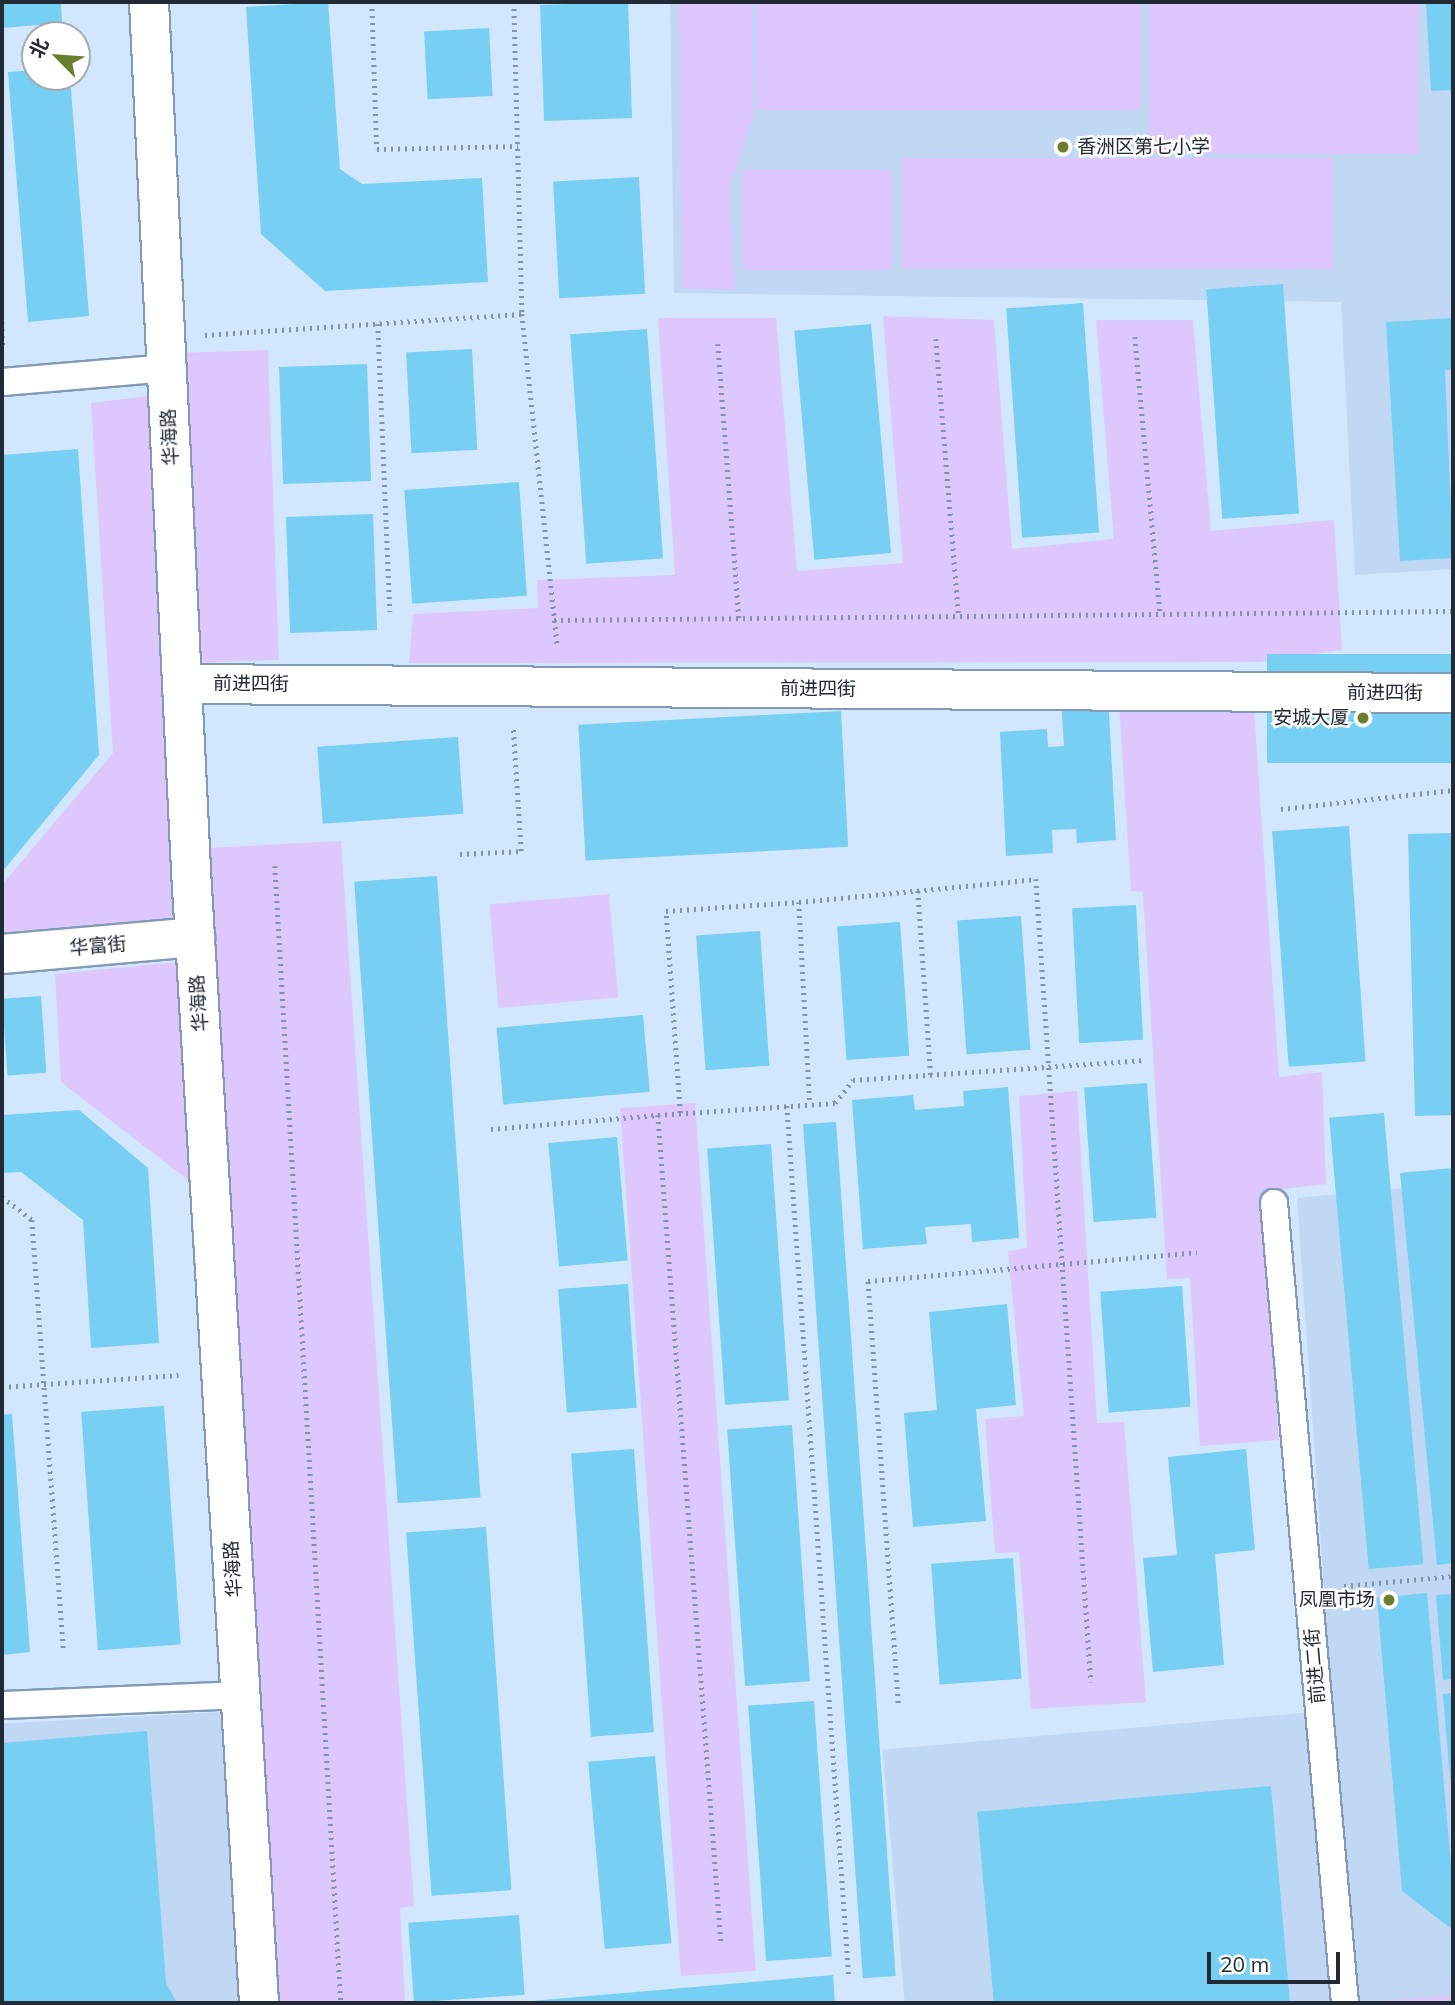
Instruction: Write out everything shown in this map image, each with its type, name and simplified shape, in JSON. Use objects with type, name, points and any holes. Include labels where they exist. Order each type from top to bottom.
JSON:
[{"type":"street","name":"华海路","points":[[149,2],[195,937],[259,2003]]},
{"type":"street","name":"前进四街","points":[[182,684],[1453,693]]},
{"type":"street","name":"华富街","points":[[2,954],[195,937]]},
{"type":"lane","points":[[2,382],[166,353]]},
{"type":"lane","name":"前进二街","points":[[1274,1203],[1345,2003]]},
{"type":"lane","points":[[2,1704],[241,1695]]},
{"type":"path","points":[[372,2],[377,149],[518,145]]},
{"type":"path","points":[[514,2],[522,314],[561,687]]},
{"type":"path","points":[[166,353],[378,324],[522,314]]},
{"type":"path","points":[[378,324],[390,612]]},
{"type":"path","points":[[1135,337],[1160,613]]},
{"type":"path","points":[[936,339],[959,616]]},
{"type":"path","points":[[718,344],[739,618]]},
{"type":"path","points":[[554,620],[1453,611]]},
{"type":"path","points":[[460,854],[521,851],[510,687]]},
{"type":"path","points":[[1281,809],[1453,790]]},
{"type":"path","points":[[275,866],[341,2003]]},
{"type":"path","points":[[680,1113],[666,911],[799,902],[1036,879],[1091,1682]]},
{"type":"path","points":[[918,891],[932,1074]]},
{"type":"path","points":[[799,902],[810,1104]]},
{"type":"path","points":[[491,1129],[835,1102],[853,1080],[1145,1060]]},
{"type":"path","points":[[787,1106],[849,1977]]},
{"type":"path","points":[[659,1115],[721,1942]]},
{"type":"path","points":[[2,1197],[32,1220],[42,1385],[64,1652]]},
{"type":"path","points":[[898,1703],[868,1281],[1197,1252]]},
{"type":"path","points":[[2,1387],[221,1372]]},
{"type":"path","points":[[1308,1590],[1453,1576]]},
{"type":"shaded area","name":"香洲区第七小学","points":[[670,2],[1453,2],[1453,569],[1355,575],[1341,302],[674,293]]},
{"type":"shaded area","points":[[679,2],[752,2],[753,116],[729,188],[735,290],[681,288]]},
{"type":"shaded area","points":[[756,2],[1141,2],[1141,110],[756,110]]},
{"type":"shaded area","points":[[1149,2],[1419,2],[1419,154],[1149,154]]},
{"type":"shaded area","points":[[901,158],[1333,158],[1333,269],[901,269]]},
{"type":"shaded area","points":[[742,170],[892,170],[892,270],[742,270]]},
{"type":"shaded area","points":[[883,316],[994,320],[1012,549],[1114,539],[1096,320],[1193,320],[1211,531],[1334,520],[1342,650],[1259,662],[409,663],[413,614],[538,608],[537,580],[675,575],[658,318],[776,318],[797,571],[903,563]]},
{"type":"shaded area","points":[[268,350],[279,660],[197,663],[186,353]]},
{"type":"shaded area","points":[[158,395],[182,927],[2,938],[2,885],[113,753],[91,403]]},
{"type":"shaded area","points":[[1119,703],[1254,709],[1279,1077],[1322,1072],[1326,1184],[1262,1191],[1279,1440],[1200,1446],[1190,1278],[1167,1279],[1143,892],[1131,891]]},
{"type":"shaded area","points":[[341,841],[414,1906],[400,1908],[405,2003],[273,2003],[208,848]]},
{"type":"shaded area","points":[[609,894],[618,998],[499,1008],[489,904]]},
{"type":"shaded area","points":[[178,962],[192,1183],[61,1082],[55,974]]},
{"type":"shaded area","points":[[1077,1091],[1097,1423],[1124,1422],[1146,1702],[1031,1709],[1019,1552],[995,1553],[985,1419],[1024,1416],[1008,1251],[1027,1248],[1019,1096]]},
{"type":"shaded area","points":[[695,1103],[756,1971],[681,1976],[620,1108]]},
{"type":"shaded area","name":"凤凰市场","points":[[1453,1184],[1453,2003],[1353,2003],[1297,1198]]},
{"type":"shaded area","points":[[224,1712],[239,2003],[17,2003],[2,1724]]},
{"type":"shaded area","points":[[1313,1712],[1338,2003],[905,2003],[883,1750]]},
{"type":"shaded area","points":[[1453,1995],[1453,2003],[1359,2002]]},
{"type":"building","points":[[2,2],[61,2],[62,21],[21,21],[21,26],[2,28]]},
{"type":"building","points":[[328,2],[340,169],[362,184],[482,178],[488,282],[325,291],[261,234],[246,7]]},
{"type":"building","points":[[628,2],[632,118],[544,121],[540,5]]},
{"type":"building","points":[[1426,2],[1453,2],[1453,104],[1450,90],[1431,91]]},
{"type":"building","points":[[489,28],[493,96],[428,99],[424,31]]},
{"type":"building","points":[[21,71],[21,91],[71,91],[89,316],[28,322],[8,72]]},
{"type":"building","points":[[639,177],[645,294],[559,298],[553,182]]},
{"type":"building","points":[[1283,284],[1299,513],[1222,519],[1206,289]]},
{"type":"building","points":[[1083,303],[1099,532],[1022,538],[1006,308]]},
{"type":"building","points":[[1453,318],[1453,369],[1445,370],[1453,558],[1400,561],[1386,322]]},
{"type":"building","points":[[871,324],[891,553],[814,560],[794,331]]},
{"type":"building","points":[[647,329],[663,558],[586,564],[570,334]]},
{"type":"building","points":[[472,349],[477,450],[411,453],[406,352]]},
{"type":"building","points":[[367,364],[371,481],[283,484],[279,367]]},
{"type":"building","points":[[78,449],[99,755],[2,872],[2,455]]},
{"type":"building","points":[[519,482],[527,596],[412,604],[404,490]]},
{"type":"building","points":[[373,514],[377,630],[290,633],[286,517]]},
{"type":"building","name":"安城大厦","points":[[1267,654],[1453,654],[1453,763],[1267,763]]},
{"type":"building","points":[[1108,696],[1116,840],[1077,843],[1076,829],[1052,830],[1053,853],[1006,856],[1000,732],[1047,729],[1048,747],[1064,746],[1061,699]]},
{"type":"building","points":[[841,711],[848,847],[585,861],[578,725]]},
{"type":"building","points":[[458,737],[463,814],[323,824],[317,747]]},
{"type":"building","points":[[1349,826],[1365,1061],[1289,1067],[1272,831]]},
{"type":"building","points":[[1453,833],[1453,1115],[1415,1116],[1408,834]]},
{"type":"building","points":[[437,876],[480,1497],[398,1503],[354,882]]},
{"type":"building","points":[[1136,905],[1143,1040],[1079,1043],[1072,908]]},
{"type":"building","points":[[1021,916],[1030,1050],[967,1054],[957,920]]},
{"type":"building","points":[[900,922],[909,1056],[847,1060],[837,926]]},
{"type":"building","points":[[760,931],[769,1066],[706,1070],[696,935]]},
{"type":"building","points":[[41,996],[46,1073],[7,1076],[2,999]]},
{"type":"building","points":[[643,1015],[650,1092],[503,1105],[497,1028]]},
{"type":"building","points":[[1147,1083],[1156,1218],[1094,1222],[1084,1087]]},
{"type":"building","points":[[1008,1087],[1019,1238],[972,1242],[971,1224],[925,1227],[927,1244],[863,1249],[852,1100],[913,1095],[915,1110],[964,1106],[963,1091]]},
{"type":"building","points":[[79,1110],[148,1168],[159,1343],[91,1348],[83,1220],[21,1172],[2,1173],[2,1115]]},
{"type":"building","points":[[1384,1113],[1423,1564],[1369,1569],[1329,1118]]},
{"type":"building","points":[[836,1122],[896,1976],[863,1978],[803,1124]]},
{"type":"building","points":[[617,1137],[628,1261],[559,1267],[548,1143]]},
{"type":"building","points":[[771,1144],[789,1400],[725,1405],[707,1148]]},
{"type":"building","points":[[1453,1168],[1453,1563],[1437,1565],[1400,1173]]},
{"type":"building","points":[[628,1284],[637,1408],[567,1413],[558,1289]]},
{"type":"building","points":[[1182,1286],[1190,1407],[1109,1412],[1100,1292]]},
{"type":"building","points":[[1007,1304],[1016,1405],[976,1409],[986,1521],[913,1527],[904,1413],[937,1410],[929,1312]]},
{"type":"building","points":[[164,1406],[181,1644],[98,1650],[81,1412]]},
{"type":"building","points":[[12,1414],[30,1652],[2,1655],[2,1415]]},
{"type":"building","points":[[792,1425],[810,1681],[745,1686],[727,1430]]},
{"type":"building","points":[[634,1449],[654,1732],[591,1737],[571,1453]]},
{"type":"building","points":[[1246,1449],[1255,1550],[1215,1554],[1224,1665],[1153,1672],[1143,1558],[1177,1555],[1168,1457]]},
{"type":"building","points":[[486,1527],[511,1890],[432,1896],[406,1533]]},
{"type":"building","points":[[1013,1558],[1021,1679],[940,1684],[931,1564]]},
{"type":"building","points":[[1427,1593],[1453,1887],[1453,1930],[1402,1891],[1377,1598]]},
{"type":"building","points":[[1453,1594],[1453,1679],[1443,1680],[1436,1595]]},
{"type":"building","points":[[1453,1693],[1453,1779],[1450,1779],[1443,1694]]},
{"type":"building","points":[[814,1701],[832,1956],[766,1961],[748,1706]]},
{"type":"building","points":[[147,1731],[166,1983],[177,2003],[2,2003],[2,1743]]},
{"type":"building","points":[[655,1756],[671,1943],[605,1949],[588,1762]]},
{"type":"building","points":[[1271,1786],[1290,2003],[994,2003],[977,1812]]},
{"type":"building","points":[[519,1915],[525,1995],[414,2003],[408,1923]]},
{"type":"building","points":[[833,1975],[835,2003],[531,2003],[531,2001]]},
{"type":"place","name":"香洲区第七小学","points":[[1063,147]]},
{"type":"place","name":"安城大厦","points":[[1363,718]]},
{"type":"place","name":"凤凰市场","points":[[1389,1600]]}]
